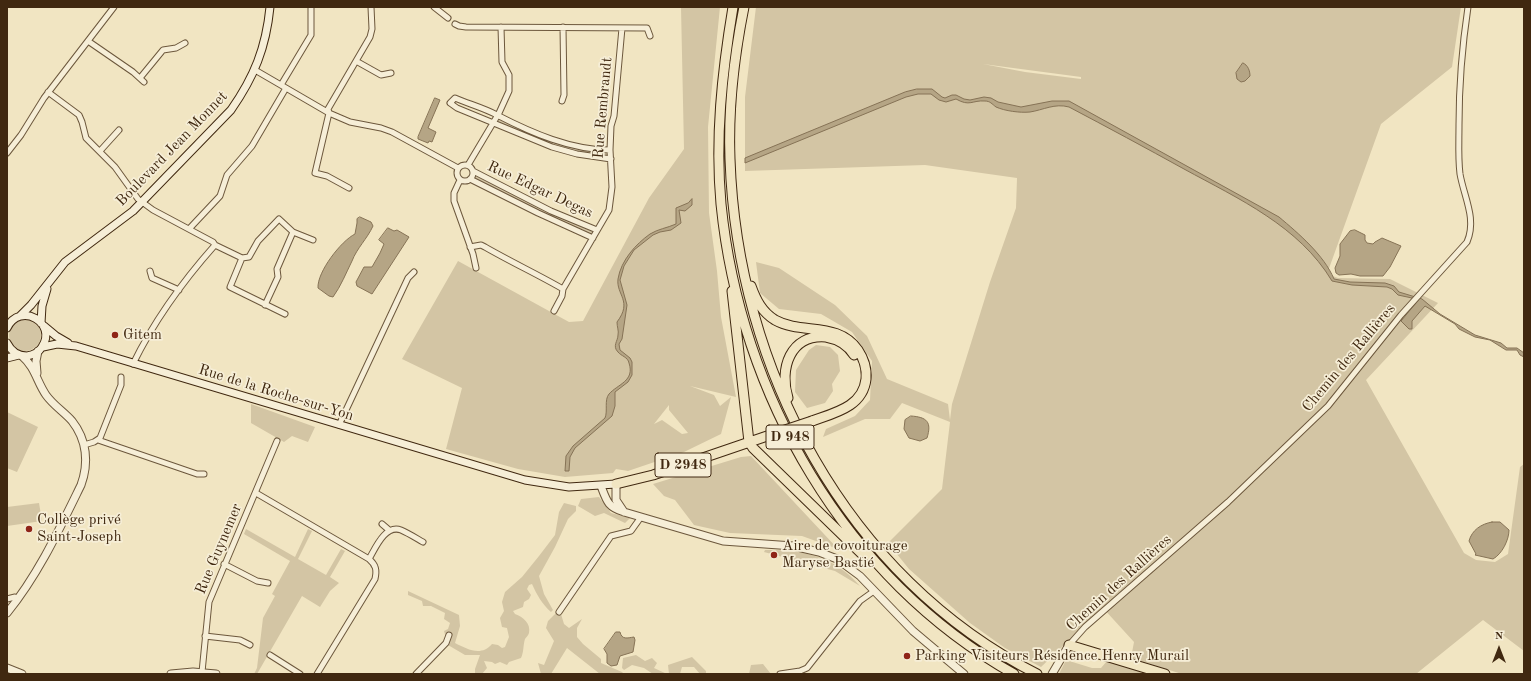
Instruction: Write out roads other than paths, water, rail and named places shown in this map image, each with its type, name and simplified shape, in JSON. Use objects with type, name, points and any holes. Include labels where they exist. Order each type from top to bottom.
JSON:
[{"type":"highway","name":"D 948","points":[[733,7],[722,77],[719,135],[721,205],[731,271],[742,315],[757,362],[774,405],[807,469],[835,512],[865,551],[892,580],[938,623],[986,657],[1014,674]]},
{"type":"highway","name":"D 948","points":[[744,7],[734,69],[730,118],[731,182],[737,241],[748,295],[759,336],[771,369],[800,434],[821,471],[855,522],[880,552],[913,586],[948,616],[991,647],[1037,674]]},
{"type":"highway","points":[[737,241],[756,298],[767,314],[775,320],[785,324],[836,333],[850,341],[859,351],[865,366],[866,375],[865,386],[857,401],[838,412],[749,442]]},
{"type":"highway","points":[[731,271],[732,301],[749,442],[753,448],[849,542],[892,580]]},
{"type":"highway","points":[[800,434],[787,394],[784,376],[790,354],[805,341],[816,337],[833,339],[847,347],[855,356],[860,374],[859,384],[853,397],[838,412]]},
{"type":"highway","name":"D 2948","points":[[616,484],[653,475],[749,442]]},
{"type":"highway","points":[[1069,645],[1165,674]]},
{"type":"main road","name":"Boulevard Jean Monnet","points":[[7,328],[11,322],[31,305],[64,262],[114,226],[142,202],[231,110],[242,94],[255,70],[265,42],[270,7]]},
{"type":"main road","name":"Boulevard Jean Monnet","points":[[38,377],[36,364],[40,349],[46,339],[42,306],[50,281]]},
{"type":"main road","name":"Rue de la Roche-sur-Yon","points":[[17,317],[29,316],[43,324],[62,340],[76,346],[518,479],[569,487],[601,486]]},
{"type":"main road","points":[[7,318],[17,317]]},
{"type":"main road","points":[[7,343],[11,350],[21,355],[32,365],[41,387],[49,399],[76,427],[84,445],[86,462],[84,477],[81,485],[53,543],[7,614]]},
{"type":"main road","name":"Rue de la Roche-sur-Yon","points":[[7,358],[21,355],[31,355],[40,349],[57,344],[76,346]]},
{"type":"main road","points":[[616,484],[616,500],[624,512]]},
{"type":"main road","name":"D 2948","points":[[601,486],[616,484]]},
{"type":"main road","points":[[601,486],[610,507],[624,512],[723,541],[793,546],[818,552],[837,559],[860,576],[913,631],[964,674]]},
{"type":"main road","points":[[1052,674],[1069,645]]},
{"type":"main road","points":[[7,668],[22,674]]},
{"type":"main road","points":[[171,674],[216,674]]},
{"type":"street","points":[[7,153],[21,135],[48,92],[114,7]]},
{"type":"street","points":[[189,229],[220,196],[227,175],[252,146],[311,35],[311,7]]},
{"type":"street","points":[[349,188],[327,176],[315,173],[329,113],[328,109],[370,37],[372,29],[371,7]]},
{"type":"street","points":[[434,7],[448,18]]},
{"type":"street","name":"Chemin des Rallières","points":[[1069,645],[1085,627],[1228,502],[1328,406],[1412,302],[1468,242],[1472,222],[1463,188],[1459,160],[1460,65],[1468,7]]},
{"type":"street","points":[[455,24],[466,27],[647,28],[650,36]]},
{"type":"street","points":[[468,166],[499,113],[509,92],[509,75],[502,62],[501,27]]},
{"type":"street","points":[[562,100],[564,95],[563,27]]},
{"type":"street","name":"Rue Rembrandt","points":[[554,311],[562,296],[563,289],[609,210],[611,202],[611,126],[614,116],[622,28]]},
{"type":"street","points":[[88,41],[144,82]]},
{"type":"street","points":[[140,78],[163,50],[176,48],[185,43]]},
{"type":"street","points":[[356,61],[381,76],[391,74]]},
{"type":"street","points":[[255,70],[329,113],[350,122],[381,128],[392,132],[458,168]]},
{"type":"street","points":[[48,92],[79,115],[86,138],[115,167],[138,199],[213,242],[215,245],[242,258],[249,257],[258,241],[279,219],[293,232],[313,240]]},
{"type":"street","points":[[610,150],[575,146],[552,139],[455,98],[450,103],[457,108],[552,147],[577,154],[611,159]]},
{"type":"street","points":[[100,151],[120,130]]},
{"type":"street","points":[[458,168],[462,165],[468,166],[473,171],[470,179],[465,181],[460,180]]},
{"type":"street","points":[[458,168],[457,176],[460,180]]},
{"type":"street","name":"Rue Edgar Degas","points":[[473,171],[595,234]]},
{"type":"street","name":"Rue Edgar Degas","points":[[470,179],[538,213],[595,234]]},
{"type":"street","points":[[460,180],[454,193],[454,201],[476,268]]},
{"type":"street","points":[[266,305],[278,277],[277,269],[293,232]]},
{"type":"street","points":[[133,364],[145,339],[179,290],[215,245]]},
{"type":"street","points":[[470,247],[481,245],[512,263],[522,266],[563,289]]},
{"type":"street","points":[[242,258],[230,287],[285,314]]},
{"type":"street","points":[[150,270],[152,278],[179,290]]},
{"type":"street","points":[[339,426],[405,285],[414,272]]},
{"type":"street","points":[[84,445],[98,440],[102,435],[120,385],[121,377]]},
{"type":"street","points":[[98,440],[197,474],[204,474]]},
{"type":"street","name":"Rue Guynemer","points":[[204,673],[205,636],[209,602],[277,440]]},
{"type":"street","points":[[256,493],[369,559],[374,563],[377,571],[374,579],[317,674]]},
{"type":"street","points":[[559,612],[611,536],[631,531],[641,517]]},
{"type":"street","points":[[382,524],[389,530]]},
{"type":"street","points":[[369,559],[385,534],[392,529],[400,529],[423,542]]},
{"type":"street","points":[[224,564],[257,582],[268,583]]},
{"type":"street","points":[[780,674],[800,671],[807,668],[860,601],[874,591]]},
{"type":"street","points":[[7,599],[18,598]]},
{"type":"street","points":[[416,674],[446,643],[449,635]]},
{"type":"street","points":[[205,636],[240,640],[250,644]]},
{"type":"street","points":[[270,655],[300,674]]},
{"type":"place","name":"Gitem","points":[[115,335]]},
{"type":"place","name":"Collège privé Saint-Joseph","points":[[29,529]]},
{"type":"place","name":"Aire de covoiturage Maryse Bastié","points":[[774,555]]},
{"type":"place","name":"Parking Visiteurs Résidence Henry Murail","points":[[907,656]]}]
